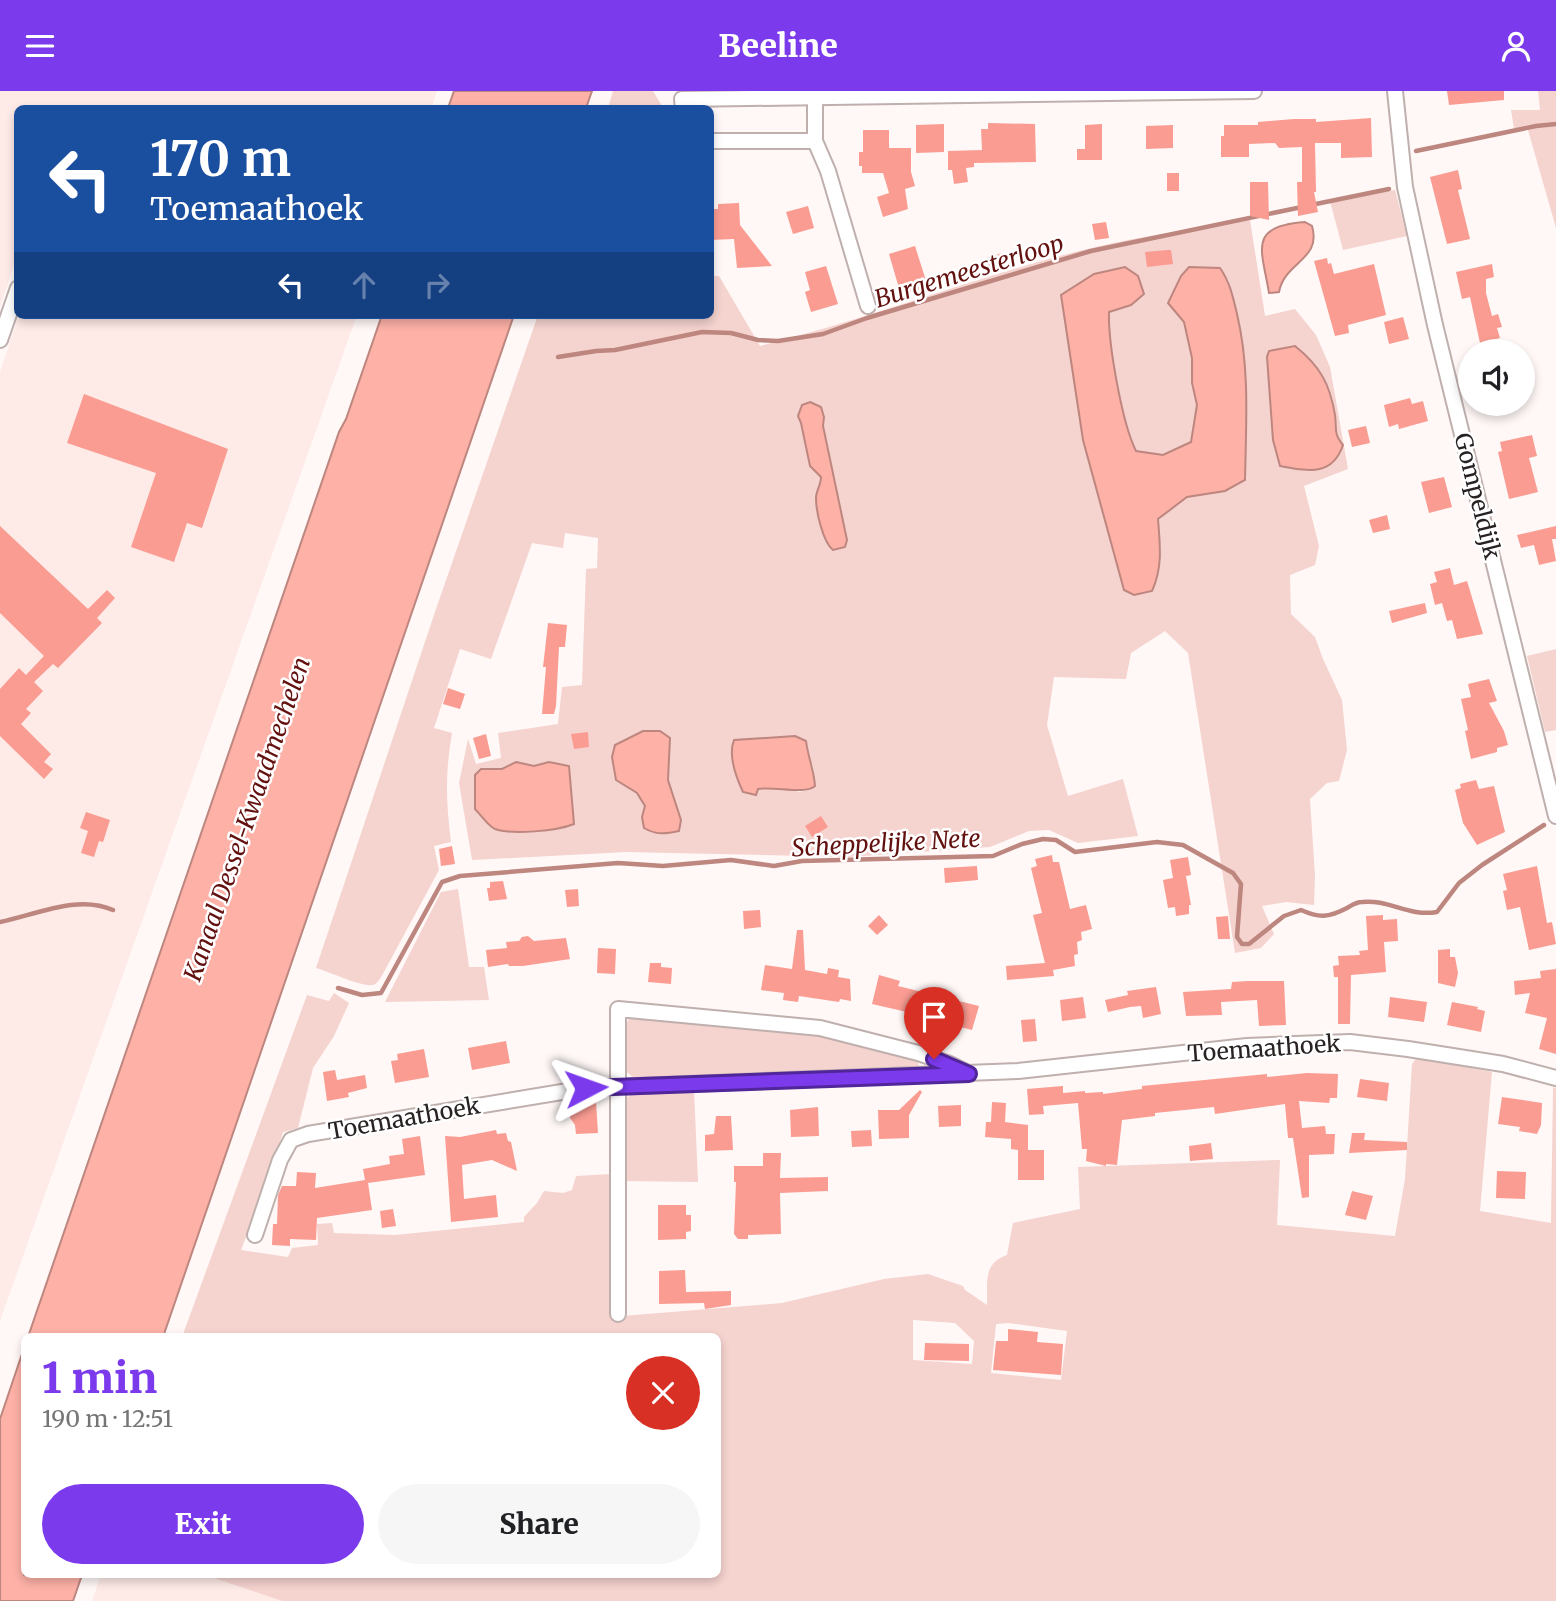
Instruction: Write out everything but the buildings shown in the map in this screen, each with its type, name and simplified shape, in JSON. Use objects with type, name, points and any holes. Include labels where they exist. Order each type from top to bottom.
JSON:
[{"type":"street","points":[[683,105],[682,99],[1255,91]]},
{"type":"street","name":"Gompeldijk","points":[[1395,91],[1405,187],[1432,311],[1556,816]]},
{"type":"street","points":[[816,97],[815,141],[828,171],[868,306]]},
{"type":"street","points":[[714,141],[815,141]]},
{"type":"street","points":[[0,340],[14,300]]},
{"type":"street","name":"Toemaathoek","points":[[618,1314],[618,1009],[820,1028],[918,1053],[969,1074]]},
{"type":"street","name":"Toemaathoek","points":[[255,1235],[280,1160],[290,1140],[308,1134],[513,1099],[618,1086],[969,1074],[1247,1047],[1350,1042],[1503,1064],[1556,1078]]},
{"type":"shaded area","points":[[0,91],[437,91],[432,105],[14,105],[14,264],[0,307]]},
{"type":"shaded area","points":[[613,91],[653,91],[661,105],[609,105]]},
{"type":"shaded area","points":[[1538,91],[1556,91],[1556,228],[1528,130],[1514,129],[1511,110],[1540,110]]},
{"type":"shaded area","points":[[1395,190],[1407,236],[1343,250],[1330,201]]},
{"type":"shaded area","points":[[1250,220],[1265,316],[1295,309],[1316,335],[1330,367],[1348,469],[1304,486],[1319,546],[1315,565],[1290,575],[1291,614],[1315,637],[1342,700],[1347,750],[1339,781],[1327,783],[1310,799],[1314,905],[1286,902],[1262,906],[1274,934],[1261,948],[1235,953],[1188,653],[1165,631],[1131,653],[1126,679],[1054,677],[1047,725],[1068,796],[1123,779],[1138,836],[1078,843],[1049,830],[1029,831],[990,847],[847,857],[626,852],[472,860],[459,783],[468,739],[476,764],[501,758],[498,733],[558,724],[562,687],[582,685],[586,569],[597,568],[598,538],[565,533],[563,548],[532,543],[491,659],[460,649],[434,728],[452,733],[447,788],[451,842],[434,846],[439,870],[381,978],[375,984],[364,984],[316,968],[537,319],[714,319],[714,276],[719,276],[760,346],[1019,268],[1153,235]],"holes":[[[1189,268],[1220,269],[1229,281],[1225,491],[1187,497],[1158,519],[1161,554],[1124,590],[1083,440],[1061,295],[1131,305],[1109,312],[1109,327],[1121,403],[1136,451],[1163,455],[1191,443],[1197,405],[1192,383],[1192,358],[1184,322]],[[1306,355],[1330,392],[1335,411],[1335,436],[1273,440],[1267,357]],[[798,416],[824,417],[823,426],[847,540],[818,491],[821,477]],[[643,731],[670,738],[668,780],[681,820],[642,817],[645,806],[637,793],[616,780],[615,745]],[[731,751],[808,757],[813,766],[815,786],[799,792],[792,788],[773,787],[743,792]],[[516,762],[534,766],[549,762],[571,783],[573,824],[561,829],[527,830],[475,784],[475,775],[481,769],[502,769]]]},
{"type":"shaded area","points":[[18,319],[356,319],[0,1321],[0,372]]},
{"type":"shaded area","points":[[1556,649],[1556,730],[1545,732],[1527,656]]},
{"type":"shaded area","points":[[458,889],[469,967],[484,967],[489,1000],[385,1002],[441,892]]},
{"type":"shaded area","points":[[334,993],[349,1003],[334,1036],[313,1068],[298,1128],[283,1132],[241,1250],[288,1257],[292,1248],[318,1245],[317,1224],[332,1223],[334,1233],[395,1235],[524,1222],[524,1217],[544,1191],[563,1193],[572,1190],[576,1176],[611,1174],[610,1317],[782,1303],[884,1279],[928,1274],[963,1286],[987,1305],[988,1275],[993,1264],[1007,1255],[1013,1223],[1080,1209],[1078,1167],[1280,1160],[1277,1225],[1395,1236],[1405,1179],[1412,1064],[1417,1057],[1492,1072],[1480,1211],[1551,1223],[1553,1087],[1556,1088],[1556,1601],[282,1601],[214,1578],[721,1578],[721,1333],[183,1333],[307,995],[329,1001]],"holes":[[[913,1320],[955,1323],[974,1341],[972,1364],[913,1360]],[[1008,1323],[1067,1331],[1061,1380],[991,1373],[996,1324]]]},
{"type":"shaded area","points":[[641,1017],[818,1033],[918,1060],[919,1068],[634,1078],[624,1070],[623,1028],[629,1019]]},
{"type":"shaded area","points":[[694,1089],[698,1182],[623,1181],[623,1100],[637,1091]]},
{"type":"shaded area","points":[[100,1578],[214,1578],[282,1601],[92,1601]]},
{"type":"water","points":[[454,91],[592,91],[587,105],[449,105]]},
{"type":"water","points":[[1305,222],[1312,226],[1314,237],[1308,254],[1288,273],[1279,292],[1269,293],[1262,253],[1266,235],[1287,224]]},
{"type":"water","points":[[1125,267],[1138,276],[1144,294],[1131,305],[1109,312],[1109,326],[1121,403],[1136,451],[1163,455],[1191,442],[1197,405],[1192,383],[1192,358],[1184,322],[1168,303],[1181,276],[1189,267],[1220,268],[1226,279],[1241,334],[1246,396],[1245,480],[1225,491],[1187,497],[1158,519],[1158,573],[1152,591],[1134,595],[1124,590],[1083,440],[1061,295],[1094,274]]},
{"type":"water","name":"Kanaal Dessel-Kwaadmechelen","points":[[381,319],[513,319],[164,1333],[29,1333],[339,432]]},
{"type":"water","points":[[1295,346],[1317,368],[1327,385],[1337,434],[1343,445],[1332,462],[1318,469],[1280,466],[1273,440],[1267,357],[1269,351]]},
{"type":"water","points":[[810,402],[821,407],[824,417],[823,426],[847,540],[845,547],[833,550],[823,534],[817,511],[816,495],[821,477],[810,466],[798,416],[802,405]]},
{"type":"water","points":[[643,731],[660,731],[670,738],[668,780],[681,820],[679,831],[661,833],[644,828],[642,817],[645,806],[637,793],[616,780],[612,757],[615,745]]},
{"type":"water","points":[[795,736],[806,741],[815,786],[804,790],[758,789],[756,795],[743,792],[732,759],[734,740]]},
{"type":"water","points":[[516,762],[534,766],[549,762],[569,766],[574,824],[557,829],[523,832],[495,829],[487,823],[475,809],[475,775],[481,769],[502,769]]},
{"type":"water","points":[[21,1357],[21,1578],[81,1578],[73,1601],[0,1601],[0,1419]]},
{"type":"waterway","name":"Burgemeesterloop","points":[[1416,151],[1556,124]]},
{"type":"waterway","name":"Burgemeesterloop","points":[[1311,205],[1389,189]]},
{"type":"waterway","name":"Burgemeesterloop","points":[[558,357],[615,350],[702,332],[731,333],[758,340],[778,341],[823,334],[867,318],[1091,251],[1302,207]]},
{"type":"waterway","name":"Scheppelijke Nete","points":[[338,988],[362,995],[381,993],[442,882],[460,876],[618,863],[663,866],[731,860],[774,866],[802,861],[993,856],[1043,839],[1056,840],[1075,852],[1157,842],[1183,845],[1233,873],[1241,884],[1237,937],[1242,944],[1249,944],[1284,916],[1301,910],[1324,916],[1358,903],[1372,902],[1417,912],[1437,912],[1459,883],[1544,825]]},
{"type":"waterway","name":"Scheppelijke Nete","points":[[0,922],[71,905],[86,904],[113,910]]},
{"type":"route","points":[[586,1088],[969,1074],[934,1059]]}]
